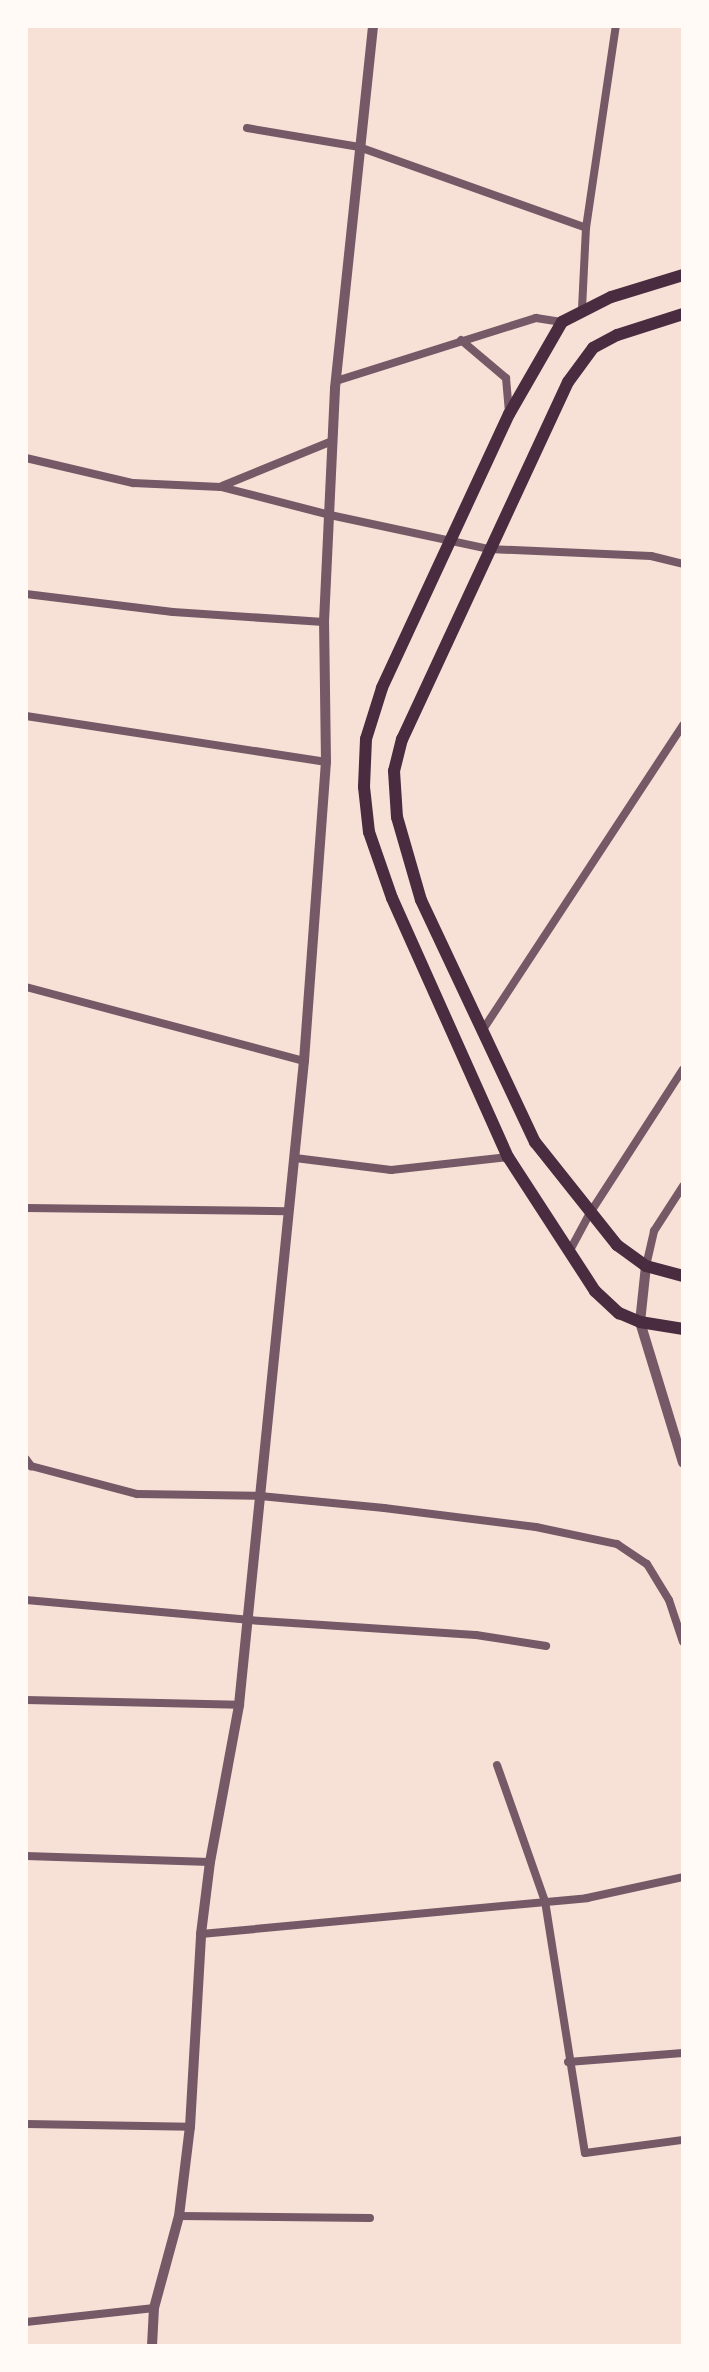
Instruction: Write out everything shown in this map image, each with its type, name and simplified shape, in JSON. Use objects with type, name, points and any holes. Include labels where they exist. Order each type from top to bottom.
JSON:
[{"type":"main road","points":[[683,275],[582,309],[562,322],[509,414],[448,540],[382,688],[366,739],[369,832],[392,898],[508,1157],[595,1291],[619,1313],[640,1322],[683,1329]]},
{"type":"main road","points":[[683,314],[617,335],[593,348],[568,382],[402,739],[394,771],[397,817],[421,900],[484,1028],[535,1142],[617,1245],[646,1266],[683,1276]]},
{"type":"street","points":[[152,2346],[154,2308],[179,2216],[190,2127],[201,1934],[210,1862],[239,1705],[287,1211],[295,1158],[326,762],[324,622],[336,381],[373,26]]},
{"type":"street","points":[[582,309],[586,228],[616,26]]},
{"type":"street","points":[[247,128],[359,147],[586,228]]},
{"type":"street","points":[[336,381],[536,318],[562,322]]},
{"type":"street","points":[[461,340],[506,378],[509,414]]},
{"type":"street","points":[[221,487],[332,441]]},
{"type":"street","points":[[26,458],[133,483],[221,487],[330,515],[489,549],[651,556],[683,564]]},
{"type":"street","points":[[26,594],[173,612],[324,622]]},
{"type":"street","points":[[26,716],[326,762]]},
{"type":"street","points":[[484,1028],[683,725]]},
{"type":"street","points":[[26,987],[304,1061]]},
{"type":"street","points":[[569,1252],[590,1213],[683,1069]]},
{"type":"street","points":[[295,1158],[391,1170],[508,1157]]},
{"type":"street","points":[[683,1186],[654,1231],[646,1266],[640,1322],[677,1425],[683,1463]]},
{"type":"street","points":[[26,1208],[287,1211]]},
{"type":"street","points":[[26,1459],[31,1466],[137,1494],[260,1496],[520,1525],[617,1544],[647,1564],[669,1600],[683,1642]]},
{"type":"street","points":[[26,1600],[248,1620],[476,1635],[546,1646]]},
{"type":"street","points":[[26,1700],[239,1705]]},
{"type":"street","points":[[497,1765],[545,1901],[568,2062],[585,2153],[683,2140]]},
{"type":"street","points":[[26,1856],[210,1862]]},
{"type":"street","points":[[201,1934],[587,1898],[683,1877]]},
{"type":"street","points":[[568,2062],[683,2053]]},
{"type":"street","points":[[26,2124],[190,2127]]},
{"type":"street","points":[[179,2216],[370,2218]]},
{"type":"street","points":[[26,2322],[154,2308]]}]
